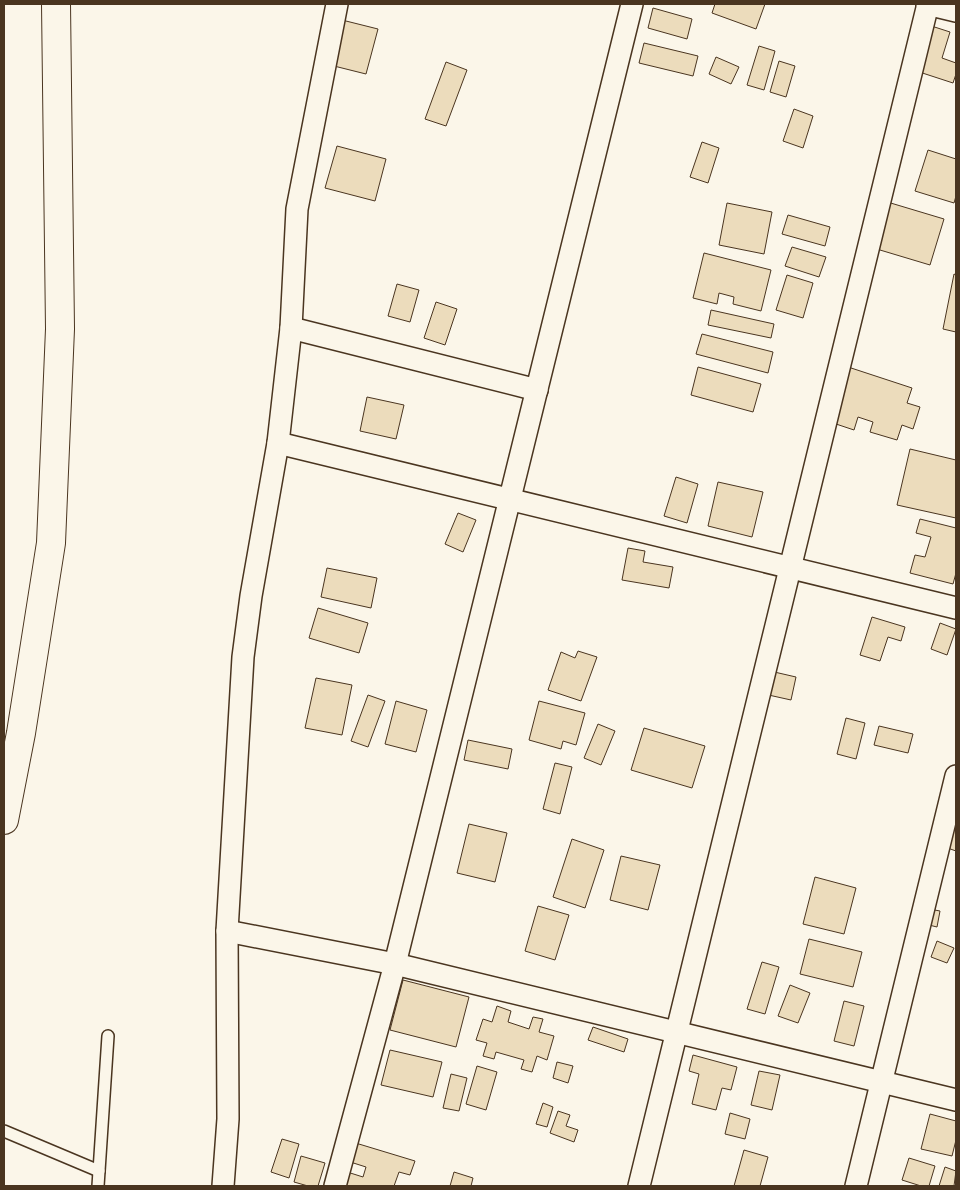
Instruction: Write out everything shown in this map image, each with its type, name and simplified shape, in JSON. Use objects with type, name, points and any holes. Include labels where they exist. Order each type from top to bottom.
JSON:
[{"type":"highway","points":[[4,820],[21,733],[51,543],[60,329],[56,4]]},
{"type":"street","points":[[223,1186],[228,1119],[227,931],[243,657],[278,443],[291,328],[297,209],[337,4]]},
{"type":"street","points":[[335,1186],[395,964],[632,4]]},
{"type":"street","points":[[639,1186],[928,4],[956,11]]},
{"type":"street","points":[[291,328],[536,390]]},
{"type":"street","points":[[278,443],[956,608]]},
{"type":"street","points":[[856,1186],[956,776]]},
{"type":"street","points":[[227,931],[395,964],[956,1100]]},
{"type":"lane","points":[[98,1186],[108,1036]]},
{"type":"lane","points":[[4,1131],[99,1171]]},
{"type":"building","points":[[715,4],[765,4],[756,29],[712,13]]},
{"type":"building","points":[[653,8],[692,19],[687,39],[648,28]]},
{"type":"building","points":[[342,20],[378,29],[366,74],[330,65]]},
{"type":"building","points":[[919,22],[950,32],[942,58],[956,63],[956,74],[953,83],[904,67]]},
{"type":"building","points":[[644,43],[698,56],[693,76],[639,63]]},
{"type":"building","points":[[759,46],[775,51],[764,90],[747,85]]},
{"type":"building","points":[[716,57],[739,67],[731,84],[709,74]]},
{"type":"building","points":[[779,61],[795,66],[786,97],[770,92]]},
{"type":"building","points":[[446,62],[467,70],[446,126],[425,119]]},
{"type":"building","points":[[794,109],[813,116],[803,148],[783,141]]},
{"type":"building","points":[[702,142],[719,148],[708,183],[690,177]]},
{"type":"building","points":[[337,146],[386,159],[375,201],[325,188]]},
{"type":"building","points":[[928,150],[956,159],[956,196],[954,203],[915,191]]},
{"type":"building","points":[[874,198],[944,219],[930,265],[860,244]]},
{"type":"building","points":[[727,203],[772,212],[764,254],[719,245]]},
{"type":"building","points":[[788,215],[830,227],[825,246],[782,234]]},
{"type":"building","points":[[792,247],[826,257],[819,277],[785,266]]},
{"type":"building","points":[[704,253],[771,270],[761,311],[733,304],[734,297],[719,293],[717,304],[693,298]]},
{"type":"building","points":[[954,274],[956,275],[956,332],[943,329]]},
{"type":"building","points":[[787,275],[813,283],[803,318],[776,310]]},
{"type":"building","points":[[397,284],[419,290],[410,322],[388,316]]},
{"type":"building","points":[[436,302],[457,309],[445,345],[424,338]]},
{"type":"building","points":[[711,310],[774,324],[771,338],[708,325]]},
{"type":"building","points":[[702,334],[773,352],[768,373],[696,354]]},
{"type":"building","points":[[842,365],[912,388],[907,403],[920,407],[913,429],[902,425],[897,440],[870,432],[873,422],[858,417],[854,430],[824,420]]},
{"type":"building","points":[[698,367],[761,384],[753,412],[691,395]]},
{"type":"building","points":[[367,397],[404,405],[396,439],[360,431]]},
{"type":"building","points":[[910,449],[956,460],[956,518],[897,505]]},
{"type":"building","points":[[676,477],[698,484],[687,523],[664,516]]},
{"type":"building","points":[[718,482],[763,492],[752,537],[708,526]]},
{"type":"building","points":[[458,513],[476,520],[463,552],[445,544]]},
{"type":"building","points":[[920,519],[956,528],[956,573],[953,584],[910,573],[915,555],[925,557],[931,537],[916,533]]},
{"type":"building","points":[[628,548],[645,551],[643,562],[673,567],[669,588],[622,580]]},
{"type":"building","points":[[327,568],[377,578],[371,608],[321,597]]},
{"type":"building","points":[[318,608],[368,623],[359,653],[309,638]]},
{"type":"building","points":[[872,617],[905,627],[901,641],[888,637],[880,661],[860,655]]},
{"type":"building","points":[[940,623],[956,629],[947,655],[931,649]]},
{"type":"building","points":[[578,651],[597,657],[581,701],[548,690],[561,652],[575,658]]},
{"type":"building","points":[[770,671],[796,677],[791,700],[764,694]]},
{"type":"building","points":[[316,678],[352,685],[342,735],[305,728]]},
{"type":"building","points":[[368,695],[385,701],[368,747],[351,741]]},
{"type":"building","points":[[396,701],[427,710],[416,752],[385,744]]},
{"type":"building","points":[[539,701],[585,713],[576,745],[563,741],[561,749],[529,740]]},
{"type":"building","points":[[846,718],[865,723],[856,759],[837,754]]},
{"type":"building","points":[[598,724],[615,731],[601,765],[584,758]]},
{"type":"building","points":[[879,726],[913,734],[908,753],[874,745]]},
{"type":"building","points":[[644,728],[705,746],[692,788],[631,770]]},
{"type":"building","points":[[468,740],[512,749],[508,769],[464,760]]},
{"type":"building","points":[[555,763],[572,767],[560,814],[543,809]]},
{"type":"building","points":[[956,819],[956,851],[942,846]]},
{"type":"building","points":[[469,824],[507,833],[495,882],[457,873]]},
{"type":"building","points":[[572,839],[604,850],[585,908],[553,897]]},
{"type":"building","points":[[621,856],[660,865],[648,910],[610,900]]},
{"type":"building","points":[[815,877],[856,888],[844,934],[803,924]]},
{"type":"building","points":[[538,906],[569,915],[555,960],[525,951]]},
{"type":"building","points":[[924,908],[940,911],[937,927],[921,923]]},
{"type":"building","points":[[809,939],[862,952],[853,987],[800,974]]},
{"type":"building","points":[[937,941],[954,948],[947,963],[931,957]]},
{"type":"building","points":[[762,962],[779,967],[765,1014],[747,1009]]},
{"type":"building","points":[[403,980],[469,997],[456,1047],[390,1030]]},
{"type":"building","points":[[790,985],[810,993],[798,1023],[778,1016]]},
{"type":"building","points":[[844,1001],[864,1006],[854,1046],[834,1041]]},
{"type":"building","points":[[497,1006],[511,1011],[508,1022],[529,1029],[533,1017],[543,1019],[539,1032],[554,1036],[547,1060],[537,1056],[532,1072],[521,1069],[524,1060],[496,1052],[494,1059],[483,1056],[487,1043],[476,1040],[483,1019],[492,1022]]},
{"type":"building","points":[[593,1027],[628,1039],[624,1052],[588,1040]]},
{"type":"building","points":[[390,1050],[442,1062],[433,1097],[381,1085]]},
{"type":"building","points":[[693,1055],[737,1067],[731,1090],[722,1088],[716,1110],[692,1104],[699,1074],[689,1071]]},
{"type":"building","points":[[557,1062],[573,1066],[568,1083],[553,1078]]},
{"type":"building","points":[[477,1066],[497,1072],[486,1110],[466,1104]]},
{"type":"building","points":[[759,1071],[780,1075],[772,1110],[751,1105]]},
{"type":"building","points":[[451,1074],[467,1078],[459,1111],[443,1108]]},
{"type":"building","points":[[543,1103],[553,1107],[547,1127],[536,1124]]},
{"type":"building","points":[[558,1111],[570,1115],[566,1126],[578,1130],[574,1142],[550,1133]]},
{"type":"building","points":[[730,1113],[750,1119],[745,1139],[725,1134]]},
{"type":"building","points":[[930,1114],[956,1121],[956,1140],[952,1156],[921,1149]]},
{"type":"building","points":[[282,1139],[299,1144],[289,1178],[271,1172]]},
{"type":"building","points":[[349,1141],[415,1161],[410,1175],[399,1172],[394,1186],[340,1186],[344,1171],[363,1177],[366,1167],[344,1160]]},
{"type":"building","points":[[744,1150],[768,1157],[760,1186],[734,1186]]},
{"type":"building","points":[[301,1156],[325,1163],[318,1186],[308,1186],[294,1182]]},
{"type":"building","points":[[909,1158],[935,1166],[929,1186],[921,1186],[902,1180]]},
{"type":"building","points":[[945,1167],[956,1171],[954,1186],[939,1186]]},
{"type":"building","points":[[454,1172],[473,1178],[471,1186],[450,1186]]}]
